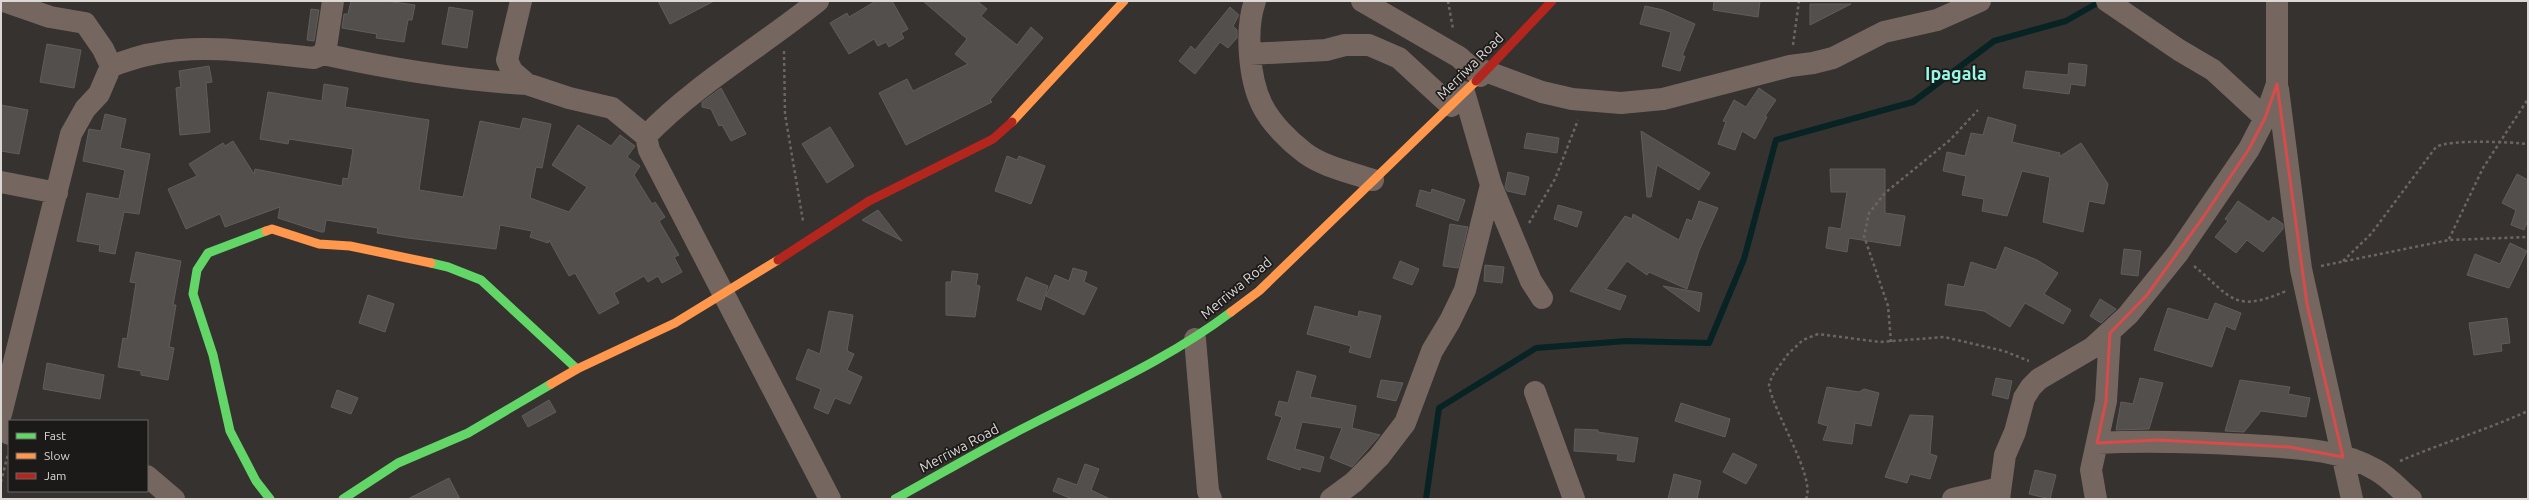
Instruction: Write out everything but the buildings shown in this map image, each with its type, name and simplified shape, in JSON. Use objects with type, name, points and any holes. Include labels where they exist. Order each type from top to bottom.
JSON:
[{"type":"street","points":[[323,54],[326,47],[333,1]]},
{"type":"street","points":[[521,1],[507,60],[512,71],[527,84]]},
{"type":"street","points":[[646,136],[678,104],[786,27],[818,1]]},
{"type":"street","points":[[343,499],[398,463],[468,433],[577,369],[675,323],[806,243],[869,201],[993,139],[1016,119],[1124,1]]},
{"type":"street","points":[[1255,1],[1251,12],[1250,54],[1262,105],[1286,135],[1305,152],[1319,161],[1372,180]]},
{"type":"street","points":[[1362,1],[1459,57],[1482,74],[1542,92],[1572,99],[1621,103],[1663,99],[1790,66],[1813,64],[1832,58],[1884,32],[1937,20],[1979,1]]},
{"type":"street","name":"Merriwa Road","points":[[895,499],[1022,429],[1127,377],[1195,339],[1259,291],[1457,99],[1552,1]]},
{"type":"street","points":[[2107,1],[2179,50],[2213,70],[2266,118]]},
{"type":"street","points":[[2277,1],[2277,84],[2302,276],[2352,499]]},
{"type":"street","points":[[1,414],[71,134],[85,109],[99,94],[111,66],[100,42],[85,23],[50,17],[7,2]]},
{"type":"street","points":[[1250,54],[1326,50],[1345,45],[1369,45],[1399,58],[1457,99],[1491,185],[1516,240],[1531,281],[1542,298]]},
{"type":"street","points":[[111,66],[152,54],[196,50],[246,51],[314,58],[323,54],[395,70],[474,81],[527,84],[568,98],[612,108],[646,136],[649,150],[725,293],[830,499]]},
{"type":"street","points":[[1953,499],[2000,493],[2005,455],[2015,432],[2024,398],[2031,386],[2052,371],[2079,357],[2110,333],[2147,295],[2178,253],[2249,149],[2266,118],[2277,84]]},
{"type":"street","points":[[1,182],[57,193]]},
{"type":"street","points":[[1331,499],[1354,482],[1379,458],[1405,424],[1432,351],[1450,321],[1465,290],[1491,185]]},
{"type":"street","points":[[270,499],[256,481],[230,431],[213,355],[193,294],[197,270],[208,253],[272,229],[319,244],[350,246],[448,267],[481,280],[577,369]]},
{"type":"street","points":[[2096,499],[2091,476],[2106,401],[2110,333]]},
{"type":"street","points":[[1195,339],[1208,490],[1211,499]]},
{"type":"street","points":[[1535,392],[1574,499]]},
{"type":"street","points":[[2097,443],[2164,440],[2289,447],[2343,457],[2377,470],[2411,499]]},
{"type":"street","points":[[148,477],[174,499]]},
{"type":"path","points":[[1790,66],[1799,1]]},
{"type":"path","points":[[786,27],[783,71],[785,114],[799,186],[806,243]]},
{"type":"path","points":[[1516,240],[1537,212],[1555,179],[1586,99]]},
{"type":"path","points":[[2449,240],[2483,168],[2499,141],[2528,99]]},
{"type":"path","points":[[1891,342],[1886,300],[1864,236],[1869,213],[1885,193],[1950,140],[1978,110]]},
{"type":"path","points":[[2343,261],[2371,234],[2436,147],[2446,143],[2499,141],[2528,144]]},
{"type":"path","points":[[2178,253],[2224,294],[2242,302],[2262,301],[2302,276],[2343,261],[2449,240],[2528,237]]},
{"type":"path","points":[[1806,499],[1808,493],[1807,477],[1770,391],[1772,376],[1788,354],[1810,336],[1824,334],[1865,341],[1891,342],[1944,337],[2004,350],[2052,371]]},
{"type":"path","points":[[2377,470],[2445,442],[2502,423],[2528,410]]},
{"type":"path","points":[[1,482],[8,452]]},
{"type":"highlighted area","points":[[2277,84],[2307,304],[2343,457],[2289,447],[2158,440],[2097,443],[2106,401],[2110,333],[2147,295],[2204,216],[2249,149],[2265,118]]},
{"type":"waterway","points":[[1426,499],[1439,408],[1536,348],[1626,341],[1709,343],[1744,259],[1776,140],[1913,102],[1994,41],[2066,21],[2101,1]]},
{"type":"traffic: fast","points":[[266,231],[208,253],[197,270],[193,294],[213,355],[230,431],[256,481],[270,499]]},
{"type":"traffic: fast","points":[[431,263],[448,267],[481,280],[577,369]]},
{"type":"traffic: fast","points":[[895,499],[1006,437],[1155,361],[1206,330],[1231,312]]},
{"type":"traffic: fast","points":[[343,499],[398,463],[468,433],[551,384]]},
{"type":"traffic: slow","points":[[1012,122],[1124,1]]},
{"type":"traffic: slow","points":[[1231,312],[1259,291],[1476,81]]},
{"type":"traffic: slow","points":[[266,231],[272,229],[319,244],[350,246],[431,263]]},
{"type":"traffic: slow","points":[[551,384],[577,369],[675,323],[778,260]]},
{"type":"traffic: jam","points":[[1476,81],[1552,1]]},
{"type":"traffic: jam","points":[[778,260],[869,201],[993,139],[1012,122]]},
{"type":"district","name":"Ipagala","points":[[1956,74]]}]
